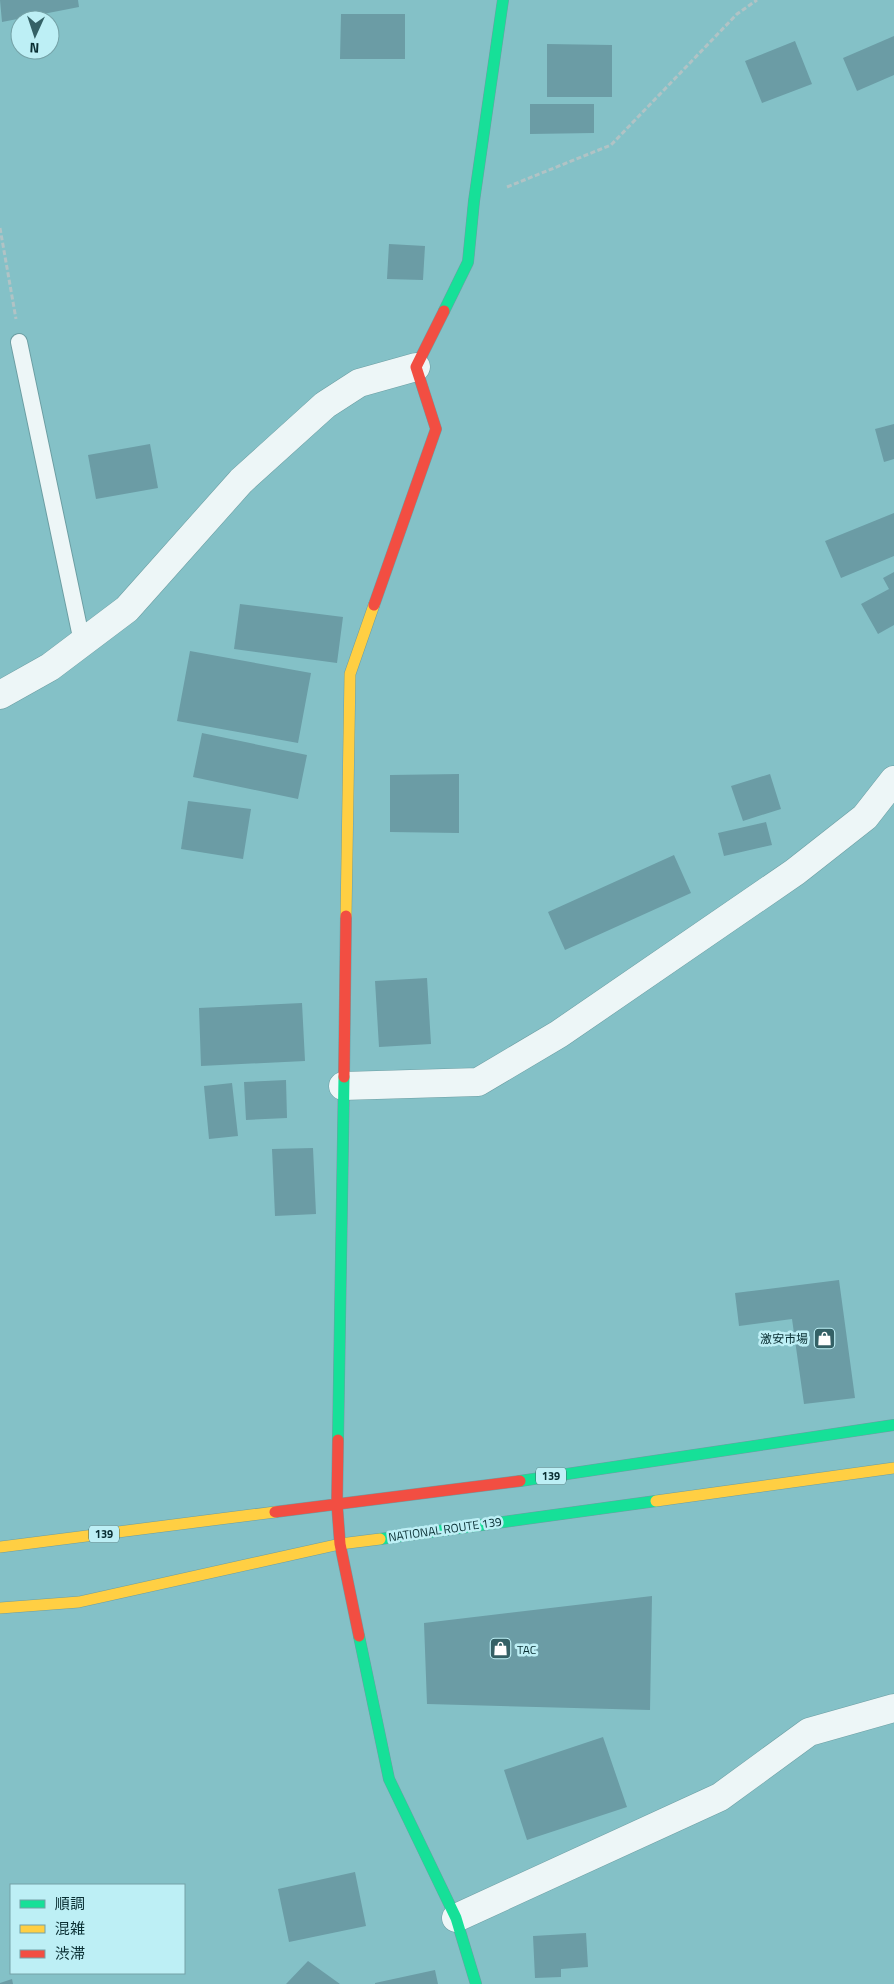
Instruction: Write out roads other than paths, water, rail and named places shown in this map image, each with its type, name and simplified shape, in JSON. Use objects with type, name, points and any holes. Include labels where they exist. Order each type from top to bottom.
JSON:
[{"type":"main road","points":[[476,1984],[456,1918],[389,1780],[340,1544],[337,1504],[350,674],[436,429],[416,367],[468,262],[474,201],[503,0]]},
{"type":"main road","name":"139","points":[[0,1547],[485,1486],[894,1425]]},
{"type":"main road","name":"NATIONAL ROUTE 139","points":[[0,1608],[79,1602],[340,1544],[894,1468]]},
{"type":"main road","points":[[9,1619],[79,1602]]},
{"type":"street","points":[[0,695],[50,667],[127,609],[241,481],[325,405],[359,384],[416,367]]},
{"type":"street","points":[[343,1086],[478,1082],[559,1034],[795,872],[865,817],[894,780]]},
{"type":"street","points":[[456,1918],[720,1797],[809,1732],[894,1708]]},
{"type":"lane","points":[[20,342],[82,642]]},
{"type":"place","name":"激安市場","points":[[824,1338]]},
{"type":"place","name":"TAC","points":[[501,1649]]}]
